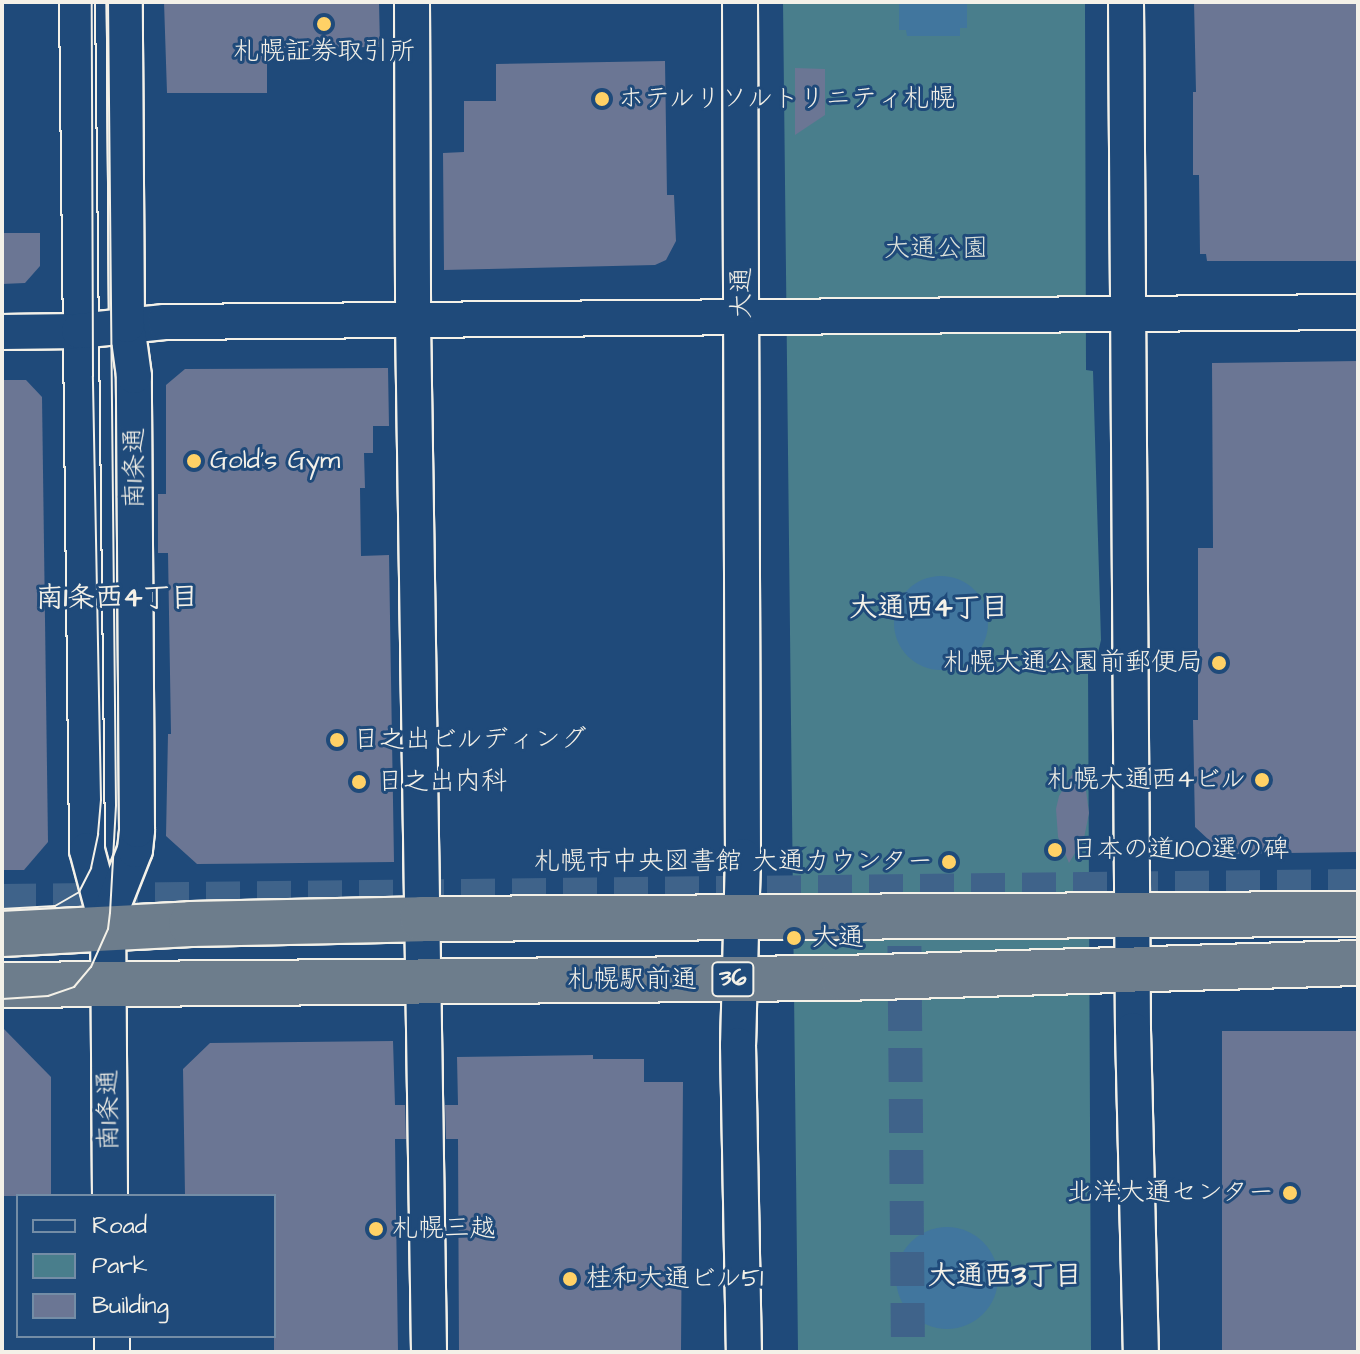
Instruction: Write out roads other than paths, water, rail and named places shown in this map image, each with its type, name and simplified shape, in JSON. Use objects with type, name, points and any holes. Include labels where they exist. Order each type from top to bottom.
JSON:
[{"type":"highway","points":[[2,934],[422,919],[1358,914]]},
{"type":"highway","name":"札幌駅前通","points":[[2,985],[739,979],[1358,963]]},
{"type":"street","name":"南1条通","points":[[77,2],[87,850],[108,929]]},
{"type":"street","name":"南1条通","points":[[110,1194],[108,929],[110,913],[135,850],[137,830],[134,376],[127,325],[125,2]]},
{"type":"street","points":[[412,2],[413,321],[429,1352]]},
{"type":"street","name":"大通","points":[[740,2],[739,979],[744,1352]]},
{"type":"street","points":[[1126,2],[1132,915],[1141,1352]]},
{"type":"street","points":[[2,332],[79,331],[127,325],[1358,312]]},
{"type":"water","points":[[899,2],[967,2],[967,28],[960,28],[960,36],[907,36],[906,30],[899,30]]},
{"type":"water","points":[[941,576],[959,580],[974,590],[984,605],[988,623],[984,641],[974,656],[959,666],[941,670],[923,666],[908,656],[898,641],[894,623],[898,605],[908,590],[923,580]]},
{"type":"water","points":[[947,1227],[967,1231],[983,1242],[994,1258],[998,1278],[994,1298],[983,1314],[967,1325],[947,1329],[927,1325],[911,1314],[900,1298],[896,1278],[900,1258],[911,1242],[927,1231]]},
{"type":"tunnel","points":[[2,901],[1358,886]]},
{"type":"tunnel","points":[[904,895],[908,1352]]},
{"type":"tram line","points":[[2,909],[55,906],[79,892],[91,868],[98,834],[101,800],[93,376],[92,2]]},
{"type":"tram line","points":[[2,999],[48,996],[74,987],[91,967],[108,929],[110,913],[116,805],[108,2]]},
{"type":"place","name":"札幌証券取引所","points":[[324,24]]},
{"type":"place","name":"ホテルリソルトリニティ札幌","points":[[602,99]]},
{"type":"place","name":"Gold's Gym","points":[[194,461]]},
{"type":"place","name":"札幌大通公園前郵便局","points":[[1219,663]]},
{"type":"place","name":"日之出ビルディング","points":[[337,740]]},
{"type":"place","name":"札幌大通西4ビル","points":[[1262,780]]},
{"type":"place","name":"日之出内科","points":[[359,782]]},
{"type":"place","name":"日本の道100選の碑","points":[[1055,850]]},
{"type":"place","name":"札幌市中央図書館 大通カウンター","points":[[949,862]]},
{"type":"place","name":"大通","points":[[794,938]]},
{"type":"place","name":"北洋大通センター","points":[[1290,1193]]},
{"type":"place","name":"札幌三越","points":[[376,1229]]},
{"type":"place","name":"桂和大通ビル51","points":[[570,1279]]},
{"type":"district","name":"南1条西4丁目","points":[[117,598]]},
{"type":"district","name":"大通西4丁目","points":[[929,608]]},
{"type":"district","name":"大通西3丁目","points":[[1005,1276]]},
{"type":"park label","name":"大通公園","points":[[936,249]]}]
